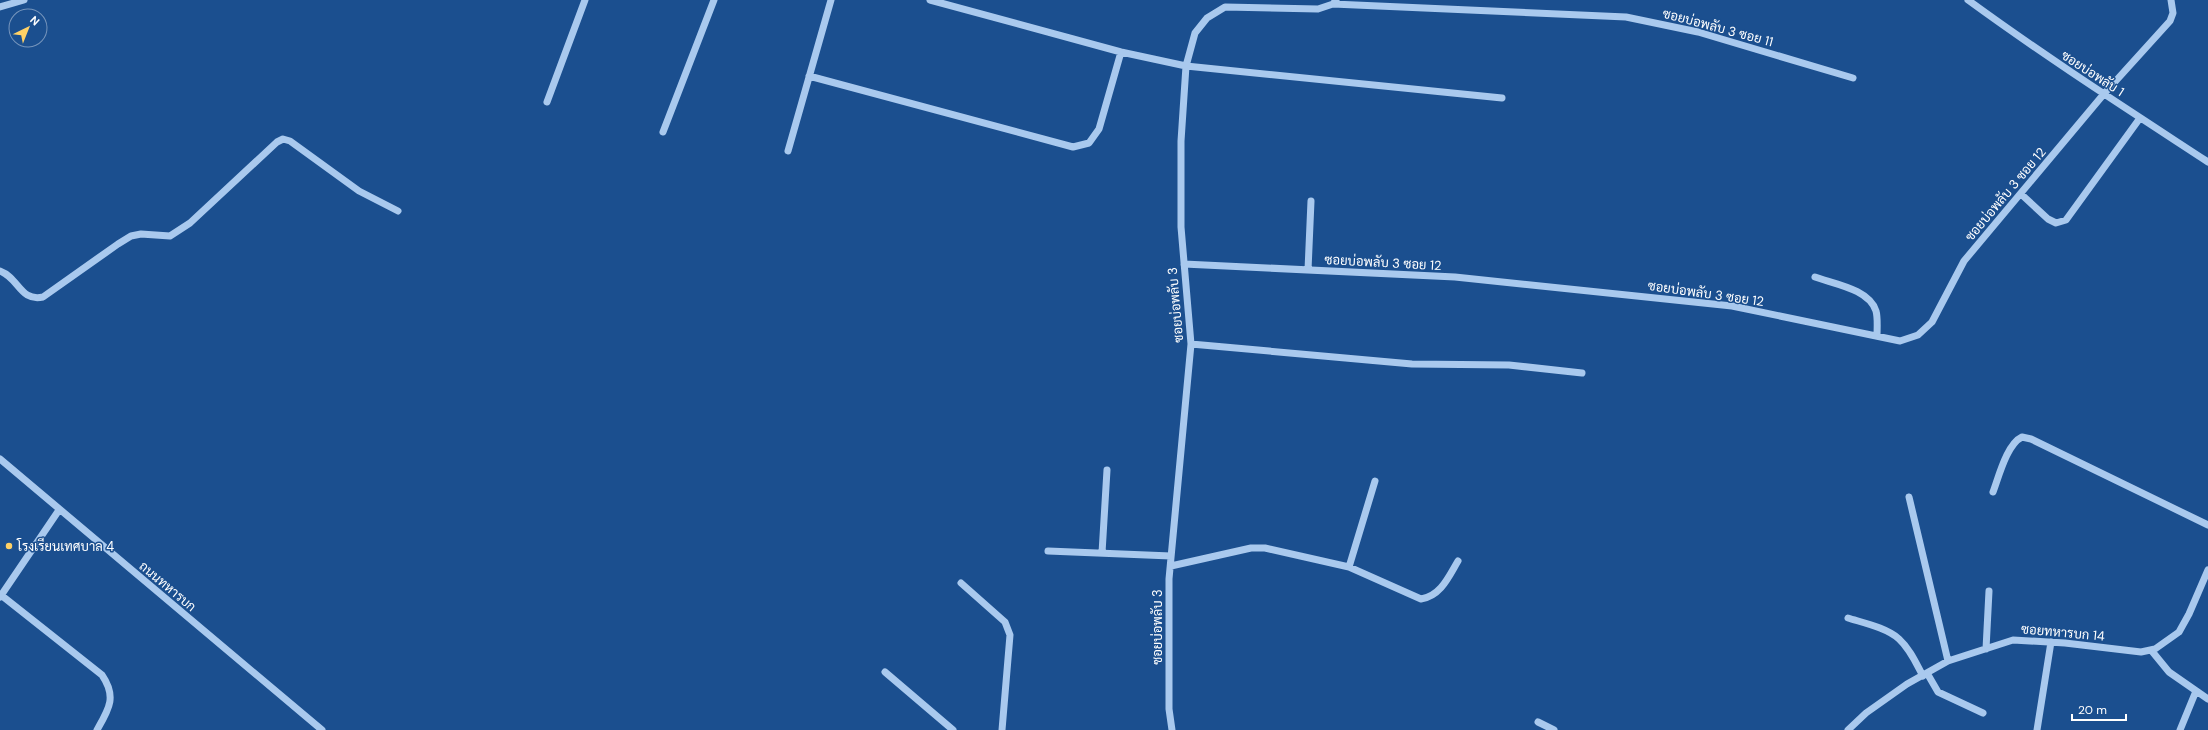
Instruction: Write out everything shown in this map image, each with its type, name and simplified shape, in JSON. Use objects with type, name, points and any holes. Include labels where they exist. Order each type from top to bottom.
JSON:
[{"type":"street","points":[[0,7],[24,0]]},
{"type":"street","points":[[547,102],[585,0]]},
{"type":"street","points":[[663,132],[714,0]]},
{"type":"street","points":[[788,151],[831,0]]},
{"type":"street","points":[[930,0],[1121,52],[1186,66],[1502,98]]},
{"type":"street","name":"ซอยบ่อพลับ 1","points":[[1968,0],[2027,44],[2103,95],[2208,162]]},
{"type":"street","name":"ซอยบ่อพลับ 3 ซอย 12","points":[[1184,264],[1455,277],[1732,306],[1900,341],[1918,335],[1932,322],[1964,261],[2103,95],[2170,21],[2173,13],[2171,0]]},
{"type":"street","name":"ซอยบ่อพลับ 3","points":[[1172,730],[1169,709],[1171,556],[1191,344],[1181,227],[1181,141],[1186,66],[1195,33],[1207,18],[1225,7],[1318,9],[1334,2]]},
{"type":"street","name":"ซอยบ่อพลับ 3 ซอย 11","points":[[1334,2],[1626,17],[1698,32],[1854,78]]},
{"type":"street","points":[[809,76],[1073,147],[1089,143],[1099,129],[1121,52]]},
{"type":"street","points":[[2020,194],[2048,219],[2056,223],[2066,220],[2140,118]]},
{"type":"street","points":[[0,271],[11,278],[29,297],[34,299],[43,297],[131,236],[141,234],[170,236],[190,223],[277,142],[283,139],[290,141],[359,191],[398,211]]},
{"type":"street","points":[[1308,270],[1311,201]]},
{"type":"street","points":[[1815,277],[1863,294],[1871,301],[1876,311],[1877,336]]},
{"type":"street","points":[[1191,344],[1412,364],[1509,365],[1582,373]]},
{"type":"street","points":[[1993,492],[2011,446],[2016,439],[2022,437],[2208,525]]},
{"type":"street","name":"ถนนทหารบก","points":[[0,459],[322,730]]},
{"type":"street","points":[[1102,553],[1106,470]]},
{"type":"street","points":[[1349,567],[1375,481]]},
{"type":"street","points":[[1909,497],[1948,661]]},
{"type":"street","points":[[59,510],[1,596],[102,675],[109,685],[111,698],[107,712],[97,730]]},
{"type":"street","points":[[1171,566],[1251,548],[1265,548],[1349,567],[1421,599],[1434,594],[1441,589],[1458,561]]},
{"type":"street","points":[[1048,551],[1171,556]]},
{"type":"street","name":"ซอยทหารบก 14","points":[[1848,730],[1866,713],[1925,674],[1948,661],[2013,640],[2050,642],[2141,652],[2151,650],[2169,641],[2179,632],[2189,614],[2208,570]]},
{"type":"street","points":[[961,583],[1005,622],[1010,635],[1002,730]]},
{"type":"street","points":[[1986,648],[1989,591]]},
{"type":"street","points":[[1848,618],[1889,633],[1899,639],[1938,692],[1983,713]]},
{"type":"street","points":[[2037,730],[2050,642]]},
{"type":"street","points":[[2151,650],[2169,672],[2208,700]]},
{"type":"street","points":[[885,672],[953,730]]},
{"type":"street","points":[[2180,730],[2196,691]]},
{"type":"street","points":[[1538,722],[1554,730]]},
{"type":"place","name":"โรงเรียนเทศบาล 4","points":[[9,546]]}]
